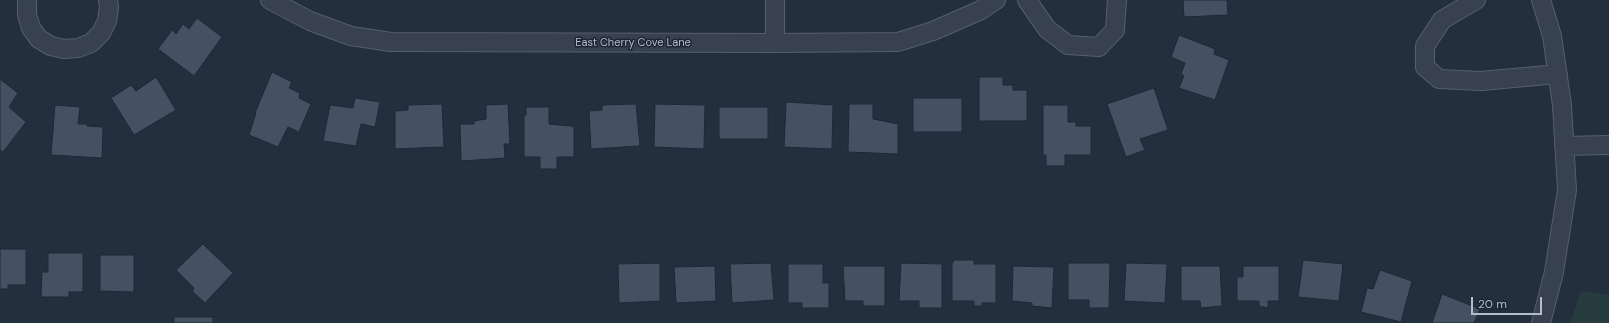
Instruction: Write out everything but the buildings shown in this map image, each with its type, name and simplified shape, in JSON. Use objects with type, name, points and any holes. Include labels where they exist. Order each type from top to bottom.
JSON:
[{"type":"street","points":[[27,0],[27,15],[31,28],[39,39],[51,46],[64,49],[78,48],[91,43],[101,33],[107,21],[109,7],[108,0]]},
{"type":"street","name":"East Cherry Cove Lane","points":[[270,0],[310,21],[351,36],[391,42],[775,43],[898,42],[933,31],[981,10],[996,0]]},
{"type":"street","points":[[775,0],[775,43]]},
{"type":"street","points":[[1027,0],[1047,29],[1068,45],[1099,46],[1115,30],[1117,0]]},
{"type":"street","points":[[1476,0],[1442,20],[1425,46],[1425,67],[1439,79],[1481,81],[1558,74]]},
{"type":"street","points":[[1541,0],[1552,36],[1558,74],[1562,105],[1567,190],[1554,272],[1541,323]]},
{"type":"street","points":[[1564,146],[1609,145]]},
{"type":"green space","points":[[1581,291],[1609,295],[1609,323],[1570,323]]}]
